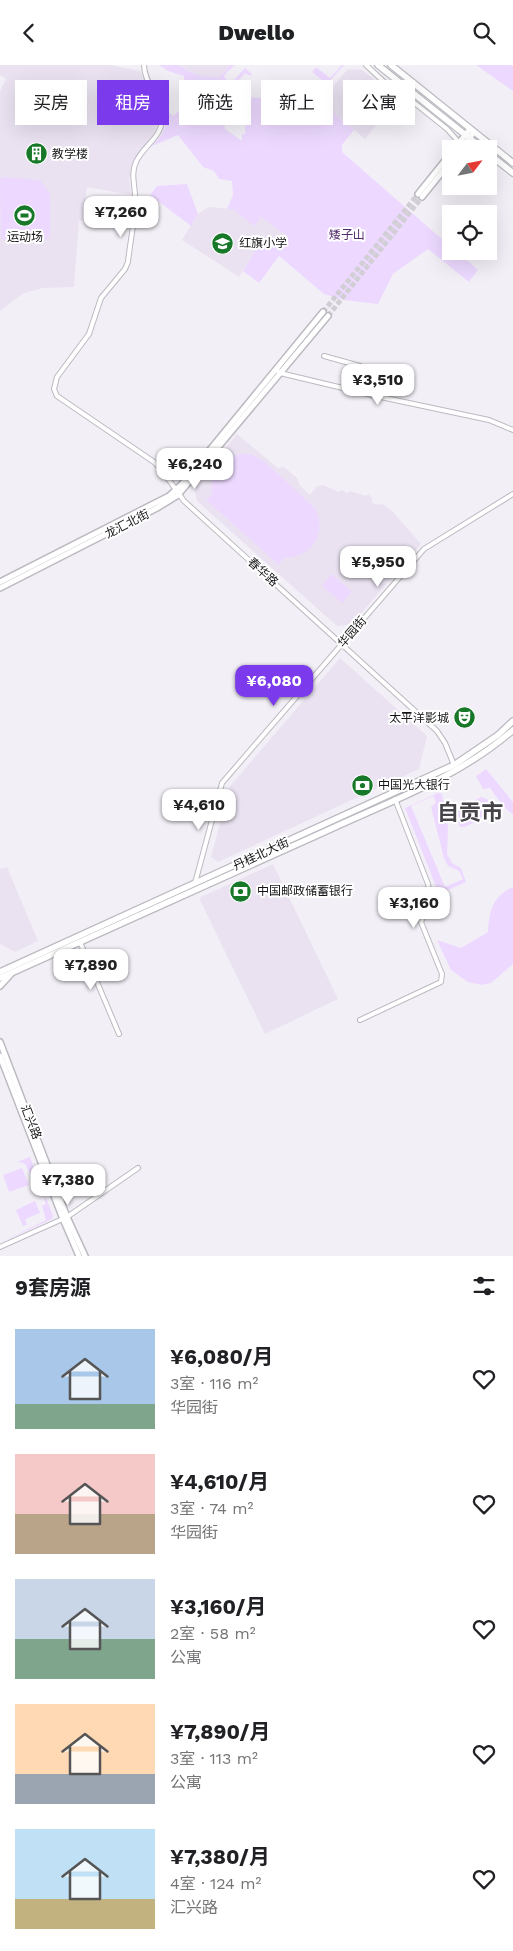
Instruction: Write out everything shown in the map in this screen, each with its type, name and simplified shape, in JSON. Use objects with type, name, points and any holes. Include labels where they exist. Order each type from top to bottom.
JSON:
[{"type":"main road","points":[[378,65],[472,140]]},
{"type":"main road","points":[[391,65],[513,163]]},
{"type":"main road","points":[[464,140],[472,130]]},
{"type":"main road","points":[[498,161],[513,173]]},
{"type":"main road","points":[[442,165],[420,196],[442,171]]},
{"type":"main road","name":"龙汇北街","points":[[0,588],[157,508],[177,493],[326,314]]},
{"type":"main road","name":"龙汇北街","points":[[0,582],[177,493]]},
{"type":"main road","name":"丹桂北大街","points":[[0,978],[10,970],[454,765],[498,735],[513,721]]},
{"type":"main road","name":"丹桂北大街","points":[[0,972],[10,970],[80,942],[395,799],[458,769],[502,740],[513,729]]},
{"type":"main road","points":[[0,967],[10,970],[0,986]]},
{"type":"main road","name":"汇兴路","points":[[0,1042],[65,1218],[85,1256]]},
{"type":"main road","points":[[0,1056],[79,1256]]},
{"type":"street","name":"春华路","points":[[144,65],[144,71],[158,103],[162,119],[158,134],[136,162],[133,179],[136,200],[128,262],[125,269],[102,298],[89,334],[57,377],[54,389],[58,396],[154,462],[177,493],[437,731],[445,743],[454,765]]},
{"type":"street","points":[[366,65],[396,92],[412,101],[448,130],[457,140]]},
{"type":"street","points":[[324,356],[360,366],[349,390]]},
{"type":"street","points":[[278,371],[349,390],[489,420],[513,430]]},
{"type":"street","name":"华园街","points":[[195,884],[222,783],[424,549],[513,494]]},
{"type":"street","points":[[360,1020],[441,982],[442,974],[421,922],[428,906],[430,893],[428,884],[395,799]]},
{"type":"street","points":[[80,942],[119,1033]]},
{"type":"street","points":[[0,1247],[65,1218],[138,1168]]},
{"type":"shaded area","points":[[0,65],[110,65],[140,71],[144,80],[97,80],[97,125],[157,125],[154,133],[134,160],[129,179],[132,195],[87,187],[83,220],[79,221],[74,287],[42,288],[22,294],[0,311],[0,91],[6,79],[0,75]]},
{"type":"shaded area","points":[[178,65],[230,65],[220,77],[208,77],[199,76]]},
{"type":"shaded area","points":[[348,69],[362,70],[375,80],[343,80],[343,121],[333,110],[333,86]]},
{"type":"shaded area","points":[[348,125],[376,125],[365,139]]},
{"type":"shaded area","name":"红旗小学","points":[[208,207],[233,209],[254,225],[261,217],[287,236],[281,245],[263,238],[239,277],[182,240],[198,214]]},
{"type":"shaded area","points":[[237,434],[278,468],[284,467],[297,478],[300,486],[310,495],[317,486],[323,485],[339,492],[342,490],[347,493],[350,491],[366,496],[368,494],[372,498],[372,503],[383,504],[393,512],[421,544],[352,624],[337,626],[197,501],[194,487]]},
{"type":"shaded area","points":[[340,658],[427,736],[419,769],[218,862],[211,857],[230,786]]},
{"type":"shaded area","points":[[273,864],[338,999],[265,1034],[199,898]]},
{"type":"shaded area","points":[[7,867],[38,941],[15,952],[0,944],[0,869]]},
{"type":"green space","points":[[159,65],[178,65],[199,76],[220,77],[230,65],[235,65],[226,73],[224,77],[227,80],[184,80],[184,76],[168,71]]},
{"type":"green space","points":[[344,65],[331,80],[322,80],[312,72],[316,67],[330,78]]},
{"type":"green space","points":[[476,65],[513,66],[513,91]]},
{"type":"green space","points":[[245,68],[252,74],[251,76],[245,73],[239,80],[234,80]]},
{"type":"green space","name":"矮子山","points":[[251,97],[261,98],[261,125],[333,125],[333,110],[343,121],[343,125],[348,125],[354,130],[342,145],[342,152],[442,239],[442,260],[467,260],[478,270],[469,282],[428,249],[393,274],[378,304],[344,300],[324,294],[279,256],[259,283],[243,271],[263,238],[281,245],[287,236],[261,217],[254,226],[233,209],[227,209],[233,195],[232,181],[219,179],[214,171],[203,167],[178,135],[152,146],[160,137],[165,125],[169,125],[169,112],[173,116],[179,111],[179,125],[224,125],[225,129],[242,141],[242,134],[245,134],[245,125],[251,125]]},
{"type":"green space","name":"运动场","points":[[3,177],[40,180],[50,194],[50,237],[43,241],[1,239],[0,179]]},
{"type":"green space","points":[[187,184],[198,214],[191,226],[150,195],[157,186]]},
{"type":"green space","points":[[243,454],[253,455],[265,462],[315,508],[319,517],[318,535],[309,549],[302,554],[283,558],[279,565],[206,500],[212,494],[213,479],[218,467],[229,458]]},
{"type":"green space","points":[[332,574],[352,592],[342,603],[322,586]]},
{"type":"green space","points":[[486,769],[513,802],[513,815],[504,807],[490,788],[483,789],[476,776]]},
{"type":"green space","points":[[438,793],[442,794],[448,826],[447,854],[452,863],[461,868],[466,882],[439,894],[405,808]],"holes":[[[433,796],[436,802],[431,807],[444,858],[448,866],[459,871],[463,879],[445,887],[411,806]]]},
{"type":"green space","points":[[481,797],[487,799],[492,815],[460,827],[454,810]]},
{"type":"green space","points":[[513,887],[513,964],[491,983],[482,985],[468,982],[451,970],[437,940],[461,948],[488,932],[489,918],[493,905],[500,895]]},
{"type":"green space","points":[[30,1157],[37,1180],[35,1175],[31,1176],[25,1164],[14,1163]]},
{"type":"green space","points":[[22,1168],[29,1185],[9,1192],[3,1175]]},
{"type":"green space","points":[[46,1198],[53,1216],[52,1219],[0,1243],[46,1220],[42,1206],[46,1204],[44,1199]]},
{"type":"green space","points":[[35,1201],[40,1213],[25,1219],[27,1225],[23,1226],[16,1210]]},
{"type":"tunnel","points":[[323,312],[418,194]]},
{"type":"tunnel","points":[[328,316],[422,197]]},
{"type":"place","name":"教学楼","points":[[36,154]]},
{"type":"place","name":"运动场","points":[[25,216]]},
{"type":"place","name":"红旗小学","points":[[223,243]]},
{"type":"place","name":"太平洋影城","points":[[465,718]]},
{"type":"place","name":"中国光大银行","points":[[362,785]]},
{"type":"place","name":"中国邮政储蓄银行","points":[[241,891]]},
{"type":"district","name":"自贡市","points":[[470,812]]}]
